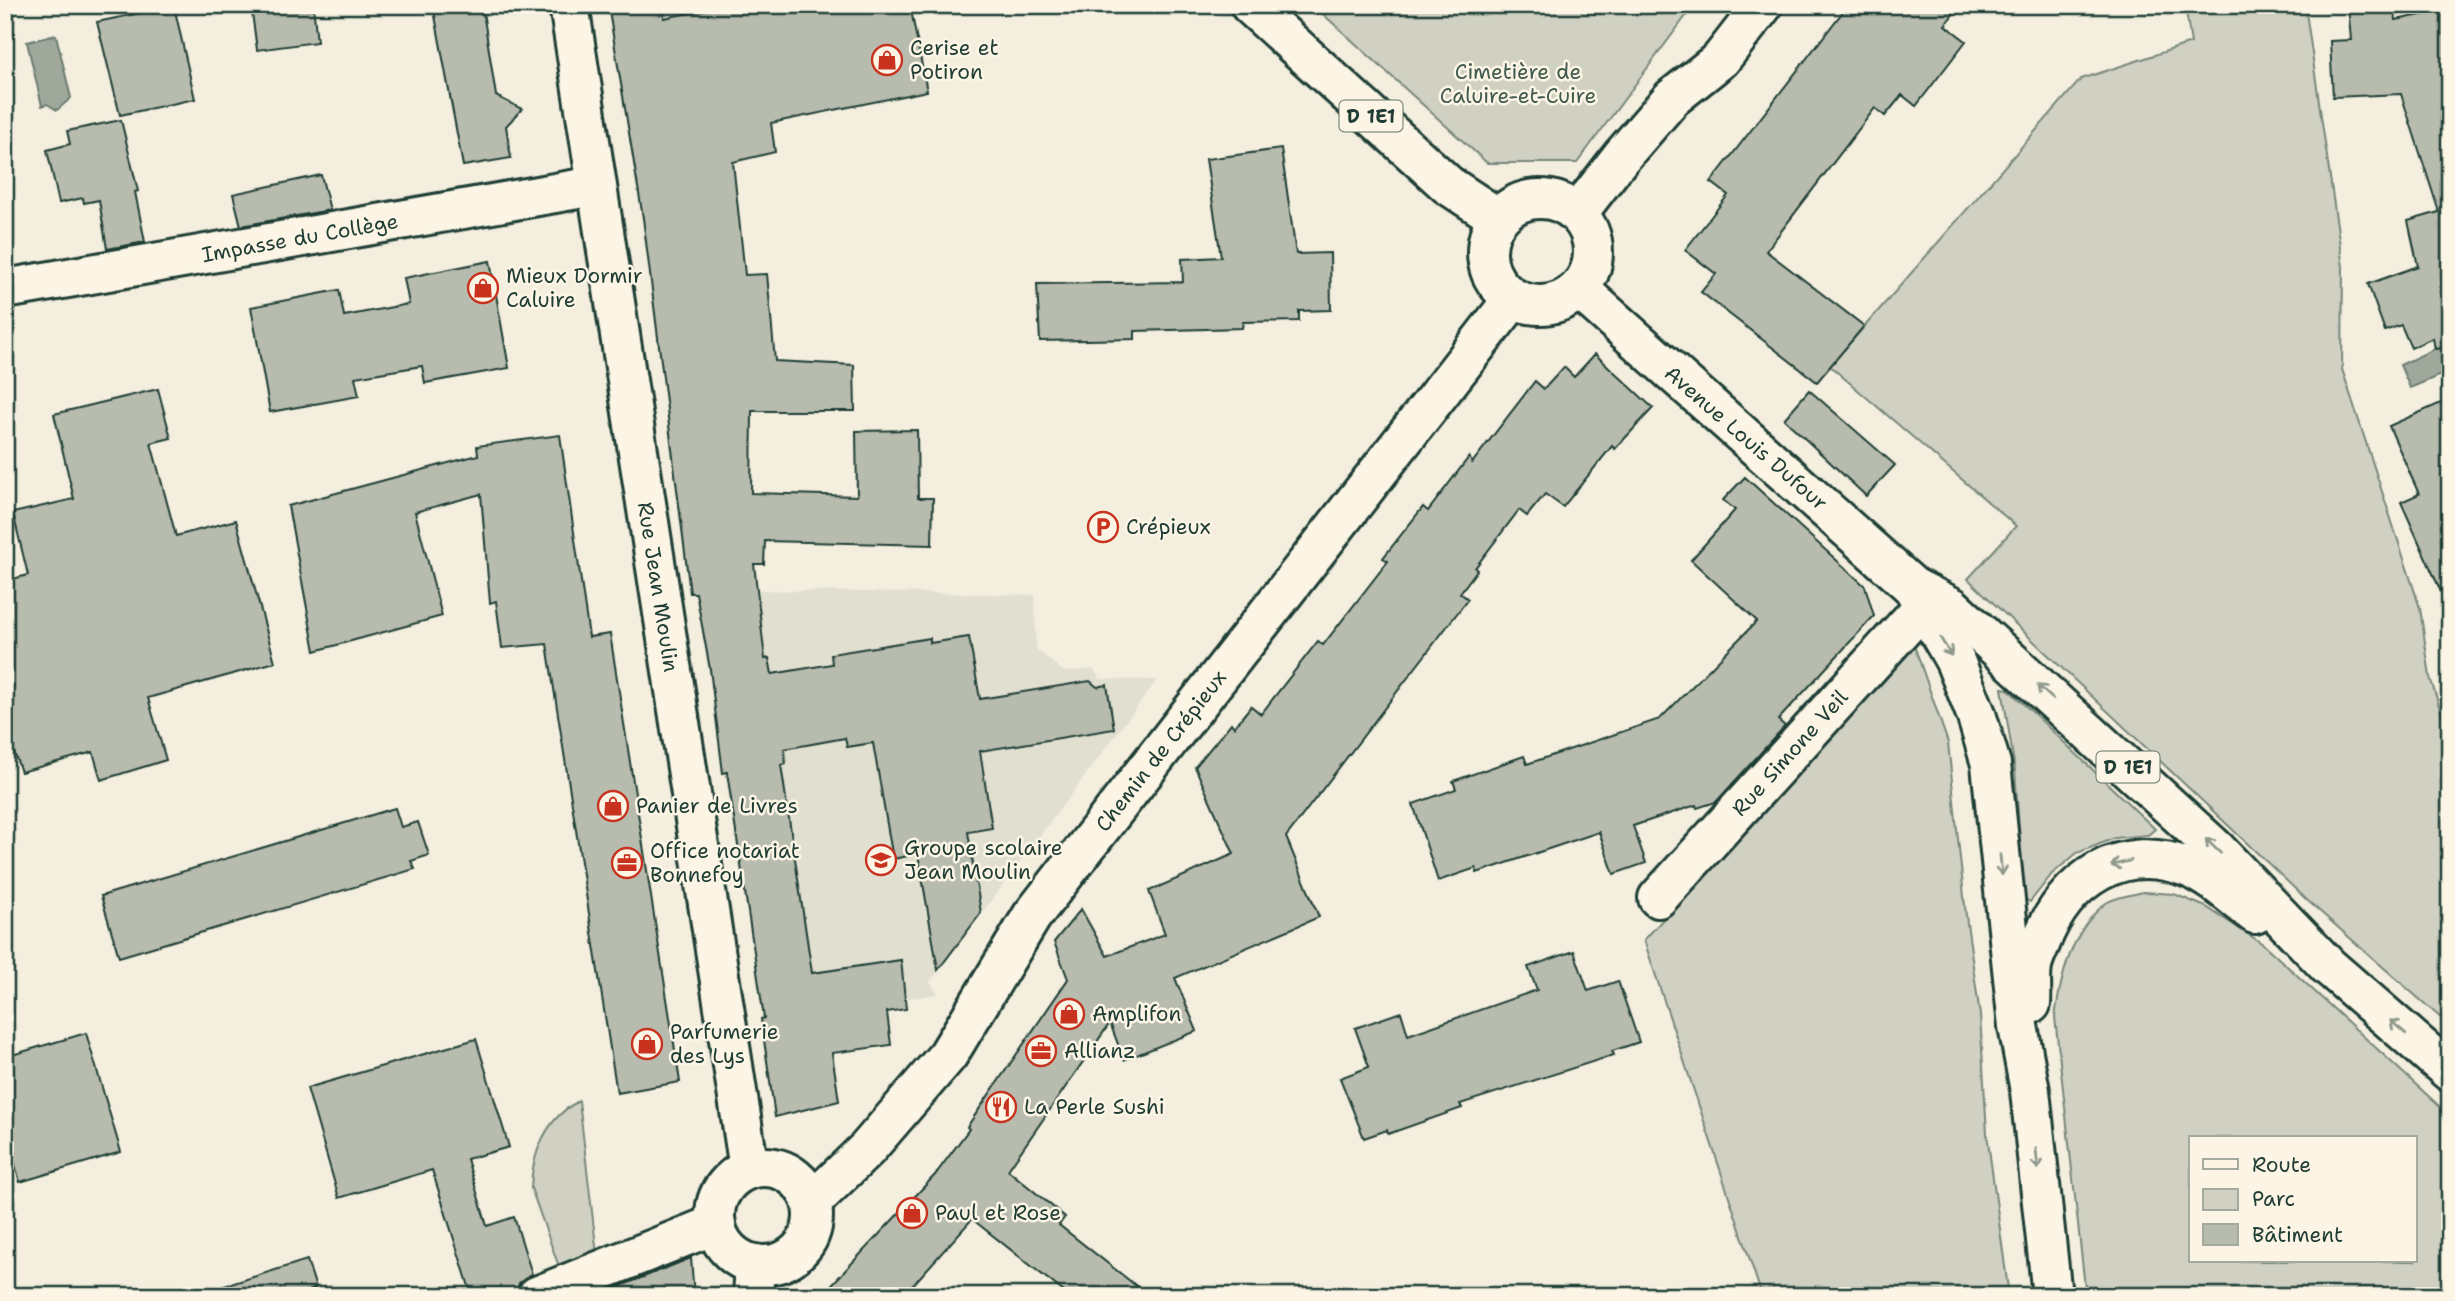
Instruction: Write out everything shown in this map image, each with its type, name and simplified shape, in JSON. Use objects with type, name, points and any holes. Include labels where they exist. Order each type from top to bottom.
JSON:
[{"type":"street","name":"Rue Jean Moulin","points":[[569,5],[749,1169]]},
{"type":"street","name":"D 1E1","points":[[1250,5],[1448,185],[1498,218]]},
{"type":"street","points":[[1577,214],[1672,98],[1721,59],[1763,5]]},
{"type":"street","name":"Impasse du Collège","points":[[5,289],[595,186]]},
{"type":"street","points":[[1546,199],[1563,204],[1577,214],[1593,243],[1593,259],[1579,289],[1564,300],[1548,306],[1530,305],[1513,299],[1492,277],[1487,262],[1490,232],[1498,218],[1512,207],[1528,200],[1546,199]]},
{"type":"street","name":"Avenue Louis Dufour","points":[[1579,289],[1917,598]]},
{"type":"street","name":"Chemin de Crépieux","points":[[812,1202],[867,1150],[948,1055],[1032,916],[1513,299]]},
{"type":"street","name":"D 1E1","points":[[1917,598],[1952,607],[2215,848],[2328,966],[2450,1072]]},
{"type":"street","points":[[1917,598],[1955,661],[1976,714],[1991,764],[2018,1026],[2030,1091],[2052,1296]]},
{"type":"street","name":"Rue Simone Veil","points":[[1658,898],[1917,598]]},
{"type":"street","points":[[2030,1091],[2032,966],[2048,925],[2069,892],[2096,871],[2127,861],[2157,859],[2191,868],[2328,966]]},
{"type":"street","points":[[765,1167],[787,1172],[805,1188],[812,1202],[814,1219],[801,1249],[788,1259],[772,1265],[754,1280],[729,1250],[716,1224],[719,1197],[736,1175],[749,1169],[765,1167]]},
{"type":"street","points":[[537,1296],[716,1224]]},
{"type":"shaded area","points":[[56,35],[71,98],[57,110],[47,104],[42,106],[27,42]]},
{"type":"shaded area","points":[[2449,342],[2450,371],[2410,388],[2400,365]]},
{"type":"shaded area","name":"Groupe scolaire Jean Moulin","points":[[695,589],[1035,595],[1036,649],[1064,672],[1093,669],[1100,679],[1157,680],[930,982],[938,994],[764,1018]]},
{"type":"green space","name":"Cimetière de Caluire-et-Cuire","points":[[1313,5],[1694,5],[1577,163],[1487,163]]},
{"type":"green space","points":[[2185,5],[2305,5],[2343,267],[2342,369],[2420,608],[2430,677],[2450,741],[2450,1026],[2308,901],[1968,579],[2016,526],[1830,366],[2081,79],[2191,43]]},
{"type":"green space","points":[[1914,645],[1948,743],[1966,916],[1980,1015],[1987,1134],[2009,1296],[1762,1296],[1644,940]]},
{"type":"green space","points":[[2002,688],[2008,689],[2155,829],[2148,835],[2115,838],[2077,853],[2052,874],[2030,902],[2024,898],[2015,770]]},
{"type":"green space","points":[[2143,892],[2174,894],[2206,907],[2263,944],[2450,1116],[2450,1296],[2086,1296],[2055,1017],[2065,970],[2076,941],[2094,914],[2106,903]]},
{"type":"green space","points":[[579,1101],[598,1263],[563,1278],[531,1188],[532,1175],[543,1138],[558,1117]]},
{"type":"building","points":[[251,5],[313,5],[317,42],[257,50]]},
{"type":"building","points":[[433,5],[482,5],[496,96],[522,109],[506,126],[511,158],[463,166]]},
{"type":"building","points":[[608,5],[663,5],[664,18],[729,5],[910,5],[927,91],[771,123],[775,152],[733,162],[745,275],[767,274],[775,361],[854,365],[855,411],[752,411],[751,493],[857,496],[856,431],[917,430],[918,498],[933,498],[932,545],[765,541],[764,564],[754,564],[765,659],[769,658],[772,674],[832,664],[831,654],[930,638],[930,643],[969,637],[980,699],[1090,681],[1097,687],[1107,685],[1114,729],[980,751],[992,828],[968,832],[981,913],[938,970],[918,854],[893,859],[873,743],[847,747],[845,738],[784,749],[786,764],[781,765],[812,973],[901,960],[906,1009],[887,1012],[891,1045],[832,1053],[839,1101],[775,1117],[761,1019],[764,1018],[727,772],[723,773],[710,669],[696,593],[690,593],[643,218]]},
{"type":"building","points":[[1848,5],[1960,5],[1945,25],[1966,41],[1916,106],[1902,95],[1885,116],[1875,108],[1766,251],[1864,326],[1817,382],[1701,292],[1716,274],[1685,250],[1728,195],[1711,182]]},
{"type":"building","points":[[2348,5],[2394,5],[2396,20],[2450,9],[2450,347],[2435,349],[2433,338],[2411,348],[2401,325],[2385,331],[2368,284],[2418,266],[2408,221],[2439,212],[2401,94],[2333,97],[2330,41],[2351,40]]},
{"type":"building","points":[[174,6],[195,99],[120,115],[97,22]]},
{"type":"building","points":[[121,120],[138,191],[135,192],[145,242],[107,249],[99,200],[84,203],[83,198],[59,203],[47,150],[70,144],[67,131]]},
{"type":"building","points":[[1281,149],[1296,254],[1330,253],[1331,310],[1299,311],[1299,321],[1243,322],[1242,328],[1135,331],[1135,339],[1040,341],[1037,284],[1183,282],[1182,259],[1221,257],[1206,159]]},
{"type":"building","points":[[321,175],[330,210],[241,226],[233,194]]},
{"type":"building","points":[[490,261],[509,368],[425,383],[422,366],[355,377],[359,396],[270,412],[251,307],[339,290],[344,316],[409,304],[404,278]]},
{"type":"building","points":[[1595,354],[1653,408],[1615,449],[1612,446],[1563,507],[1545,494],[1527,516],[1519,510],[1475,568],[1477,570],[1460,593],[1468,599],[1286,837],[1319,917],[1175,978],[1197,1031],[1124,1060],[1110,1023],[1008,1170],[1065,1217],[1059,1225],[1149,1296],[1069,1296],[972,1219],[903,1296],[821,1296],[935,1175],[969,1129],[967,1127],[1068,979],[1054,942],[1081,909],[1107,956],[1165,934],[1149,891],[1234,854],[1195,767],[1231,723],[1234,727],[1251,706],[1261,714],[1318,641],[1323,645],[1388,561],[1383,558],[1423,507],[1428,511],[1469,457],[1472,463],[1535,381],[1544,389],[1564,367],[1574,377]]},
{"type":"building","points":[[158,389],[171,438],[151,443],[176,536],[236,520],[275,662],[148,698],[166,760],[101,780],[93,752],[21,772],[10,741],[5,742],[5,581],[28,575],[13,513],[74,499],[54,414]]},
{"type":"building","points":[[1809,390],[1895,465],[1866,496],[1784,419]]},
{"type":"building","points":[[2450,399],[2450,612],[2401,502],[2419,494],[2389,426]]},
{"type":"building","points":[[560,435],[589,637],[610,634],[680,1082],[617,1093],[547,644],[502,648],[496,601],[490,603],[481,494],[415,512],[442,616],[315,651],[288,506],[478,455],[477,446]]},
{"type":"building","points":[[1745,477],[1865,586],[1874,616],[1778,720],[1785,726],[1716,802],[1697,808],[1696,805],[1633,826],[1646,863],[1614,874],[1599,832],[1477,873],[1476,868],[1438,881],[1413,804],[1456,789],[1453,781],[1524,756],[1527,764],[1660,719],[1757,621],[1691,560],[1735,510],[1723,500]]},
{"type":"building","points":[[395,808],[401,827],[418,822],[429,855],[411,861],[415,869],[119,957],[101,896]]},
{"type":"building","points":[[1574,951],[1588,991],[1618,981],[1639,1042],[1612,1051],[1614,1055],[1460,1104],[1462,1108],[1388,1134],[1387,1130],[1364,1138],[1340,1078],[1369,1067],[1355,1028],[1401,1012],[1408,1035],[1537,990],[1528,967]]},
{"type":"building","points":[[86,1033],[121,1152],[20,1182],[5,1131],[5,1057]]},
{"type":"building","points":[[476,1039],[509,1147],[467,1159],[487,1226],[514,1217],[532,1274],[519,1283],[516,1296],[472,1296],[432,1170],[339,1198],[307,1088]]},
{"type":"building","points":[[691,1258],[694,1296],[596,1296]]},
{"type":"building","points":[[307,1260],[316,1288],[294,1296],[216,1296],[215,1289]]},
{"type":"place","name":"Cerise et Potiron","points":[[887,60]]},
{"type":"place","name":"Mieux Dormir Caluire","points":[[483,288]]},
{"type":"place","name":"Crépieux","points":[[1103,527]]},
{"type":"place","name":"Panier de Livres","points":[[613,806]]},
{"type":"place","name":"Groupe scolaire Jean Moulin","points":[[881,860]]},
{"type":"place","name":"Office notariat Bonnefoy","points":[[627,863]]},
{"type":"place","name":"Amplifon","points":[[1069,1014]]},
{"type":"place","name":"Parfumerie des Lys","points":[[647,1044]]},
{"type":"place","name":"Allianz","points":[[1041,1051]]},
{"type":"place","name":"La Perle Sushi","points":[[1001,1107]]},
{"type":"place","name":"Paul et Rose","points":[[912,1213]]}]
